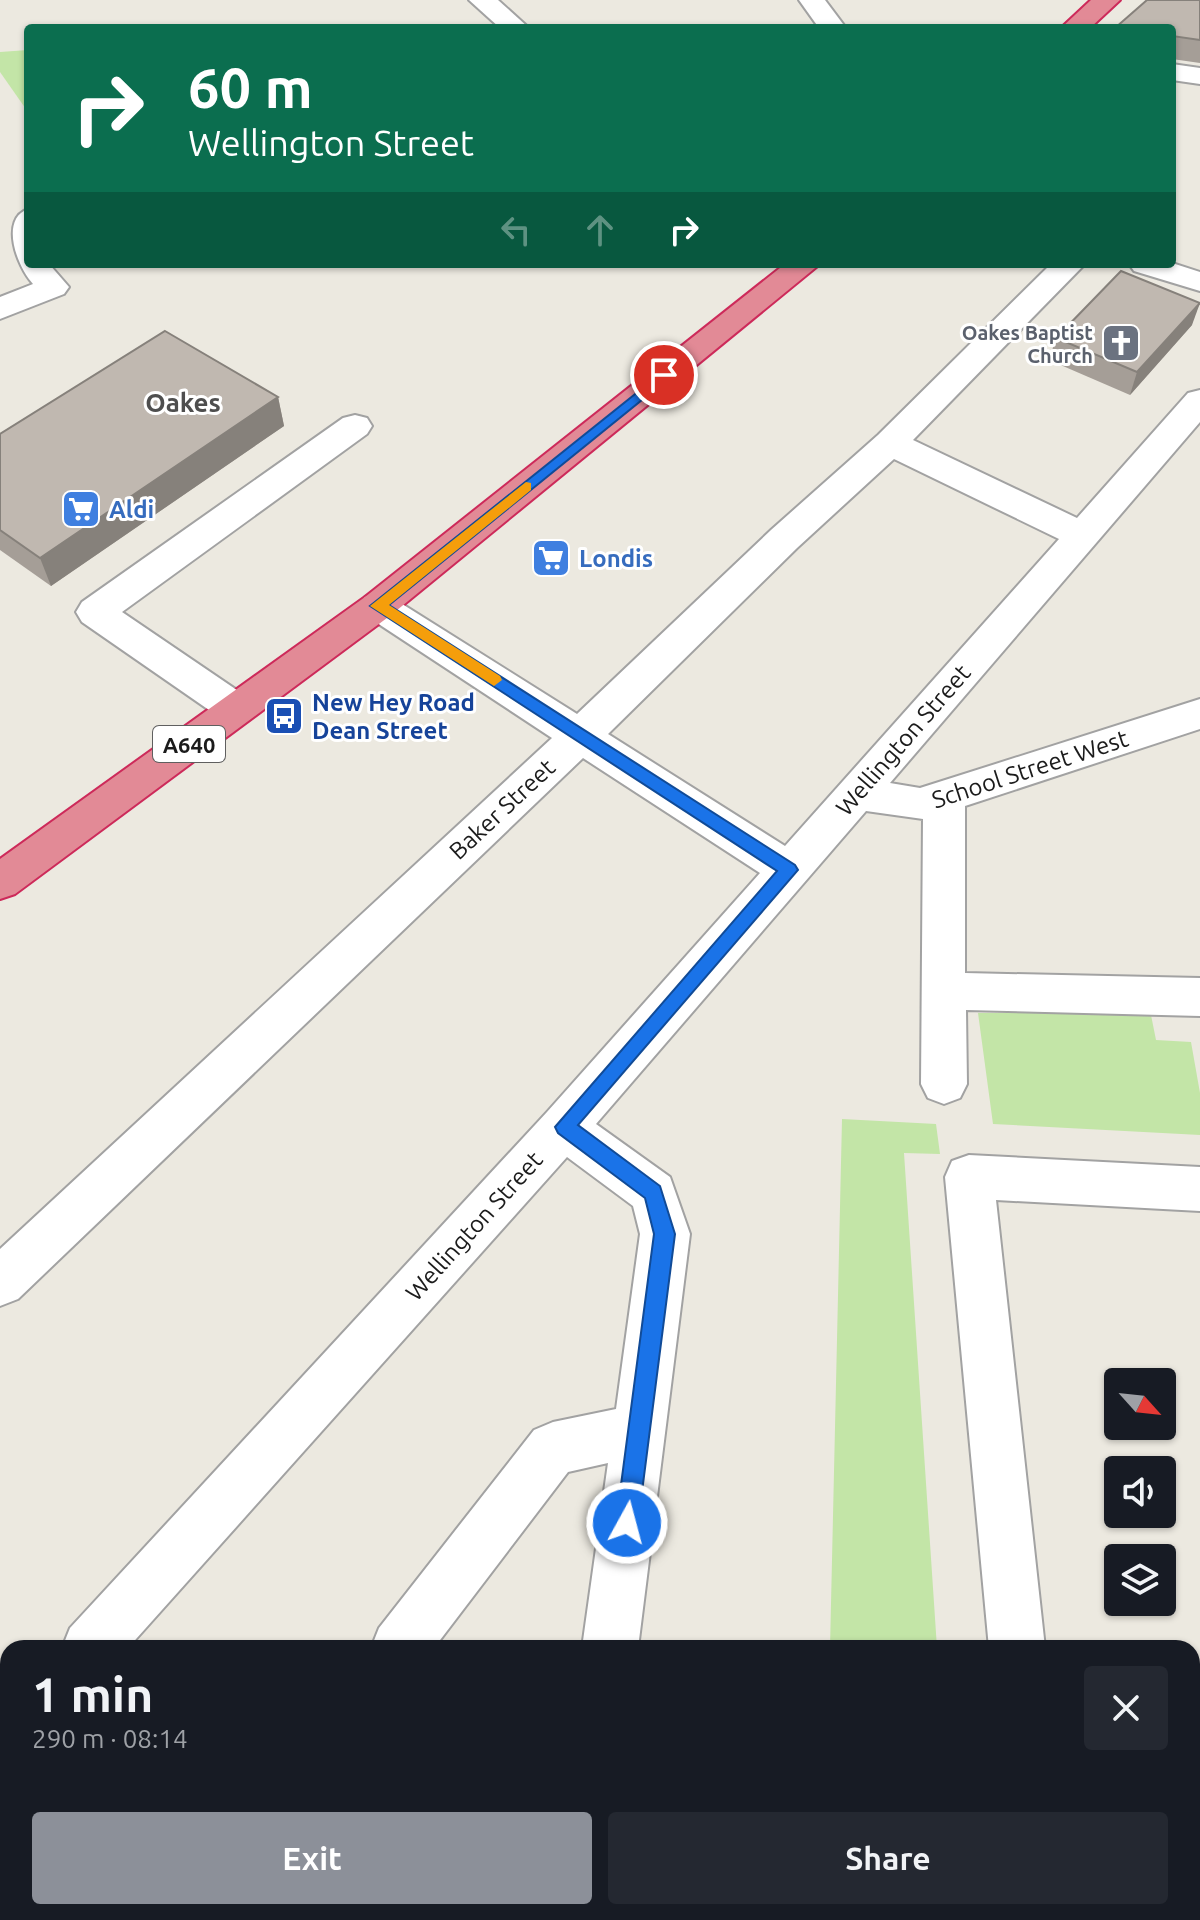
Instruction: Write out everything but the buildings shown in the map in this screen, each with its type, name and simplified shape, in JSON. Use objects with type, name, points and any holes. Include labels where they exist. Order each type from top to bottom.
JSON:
[{"type":"highway","points":[[1079,24],[1107,0]]},
{"type":"highway","name":"A640","points":[[0,882],[378,606],[799,268]]},
{"type":"street","points":[[482,0],[511,24]]},
{"type":"street","points":[[812,0],[830,24]]},
{"type":"street","points":[[1176,73],[1200,76]]},
{"type":"street","points":[[24,222],[24,241]]},
{"type":"street","points":[[0,309],[53,287],[36,268]]},
{"type":"street","name":"Baker Street","points":[[0,1282],[580,736],[784,539],[890,443],[1065,268]]},
{"type":"street","points":[[1157,268],[1200,282]]},
{"type":"street","name":"Wellington Street","points":[[97,1640],[564,1127],[1200,401]]},
{"type":"street","points":[[236,709],[95,612],[355,426]]},
{"type":"street","points":[[890,443],[1084,536]]},
{"type":"street","points":[[378,606],[789,870]]},
{"type":"street","name":"School Street West","points":[[857,793],[920,804],[1200,714]]},
{"type":"street","points":[[944,796],[944,1084]]},
{"type":"street","points":[[943,991],[1200,997]]},
{"type":"street","points":[[564,1127],[653,1193],[665,1234],[611,1640]]},
{"type":"street","points":[[1016,1640],[969,1177],[1200,1189]]},
{"type":"street","points":[[405,1640],[553,1449],[639,1430]]},
{"type":"green space","points":[[24,50],[24,106],[0,72],[0,52]]},
{"type":"green space","points":[[1009,1010],[1151,1015],[1156,1040],[1191,1042],[1200,1093],[1200,1135],[993,1124],[978,1013],[1007,1013]]},
{"type":"green space","points":[[842,1119],[936,1124],[940,1154],[904,1153],[936,1640],[830,1640]]},
{"type":"slow traffic","points":[[494,680],[378,606],[526,487]]},
{"type":"place","name":"Oakes Baptist Church","points":[[1121,343]]},
{"type":"place","name":"Aldi","points":[[81,509]]},
{"type":"place","name":"Londis","points":[[551,558]]},
{"type":"place","name":"New Hey Road Dean Street","points":[[284,716]]},
{"type":"district","name":"Oakes","points":[[183,402]]},
{"type":"route","points":[[627,1523],[665,1234],[653,1193],[564,1127],[789,870],[378,606],[664,375]]}]
